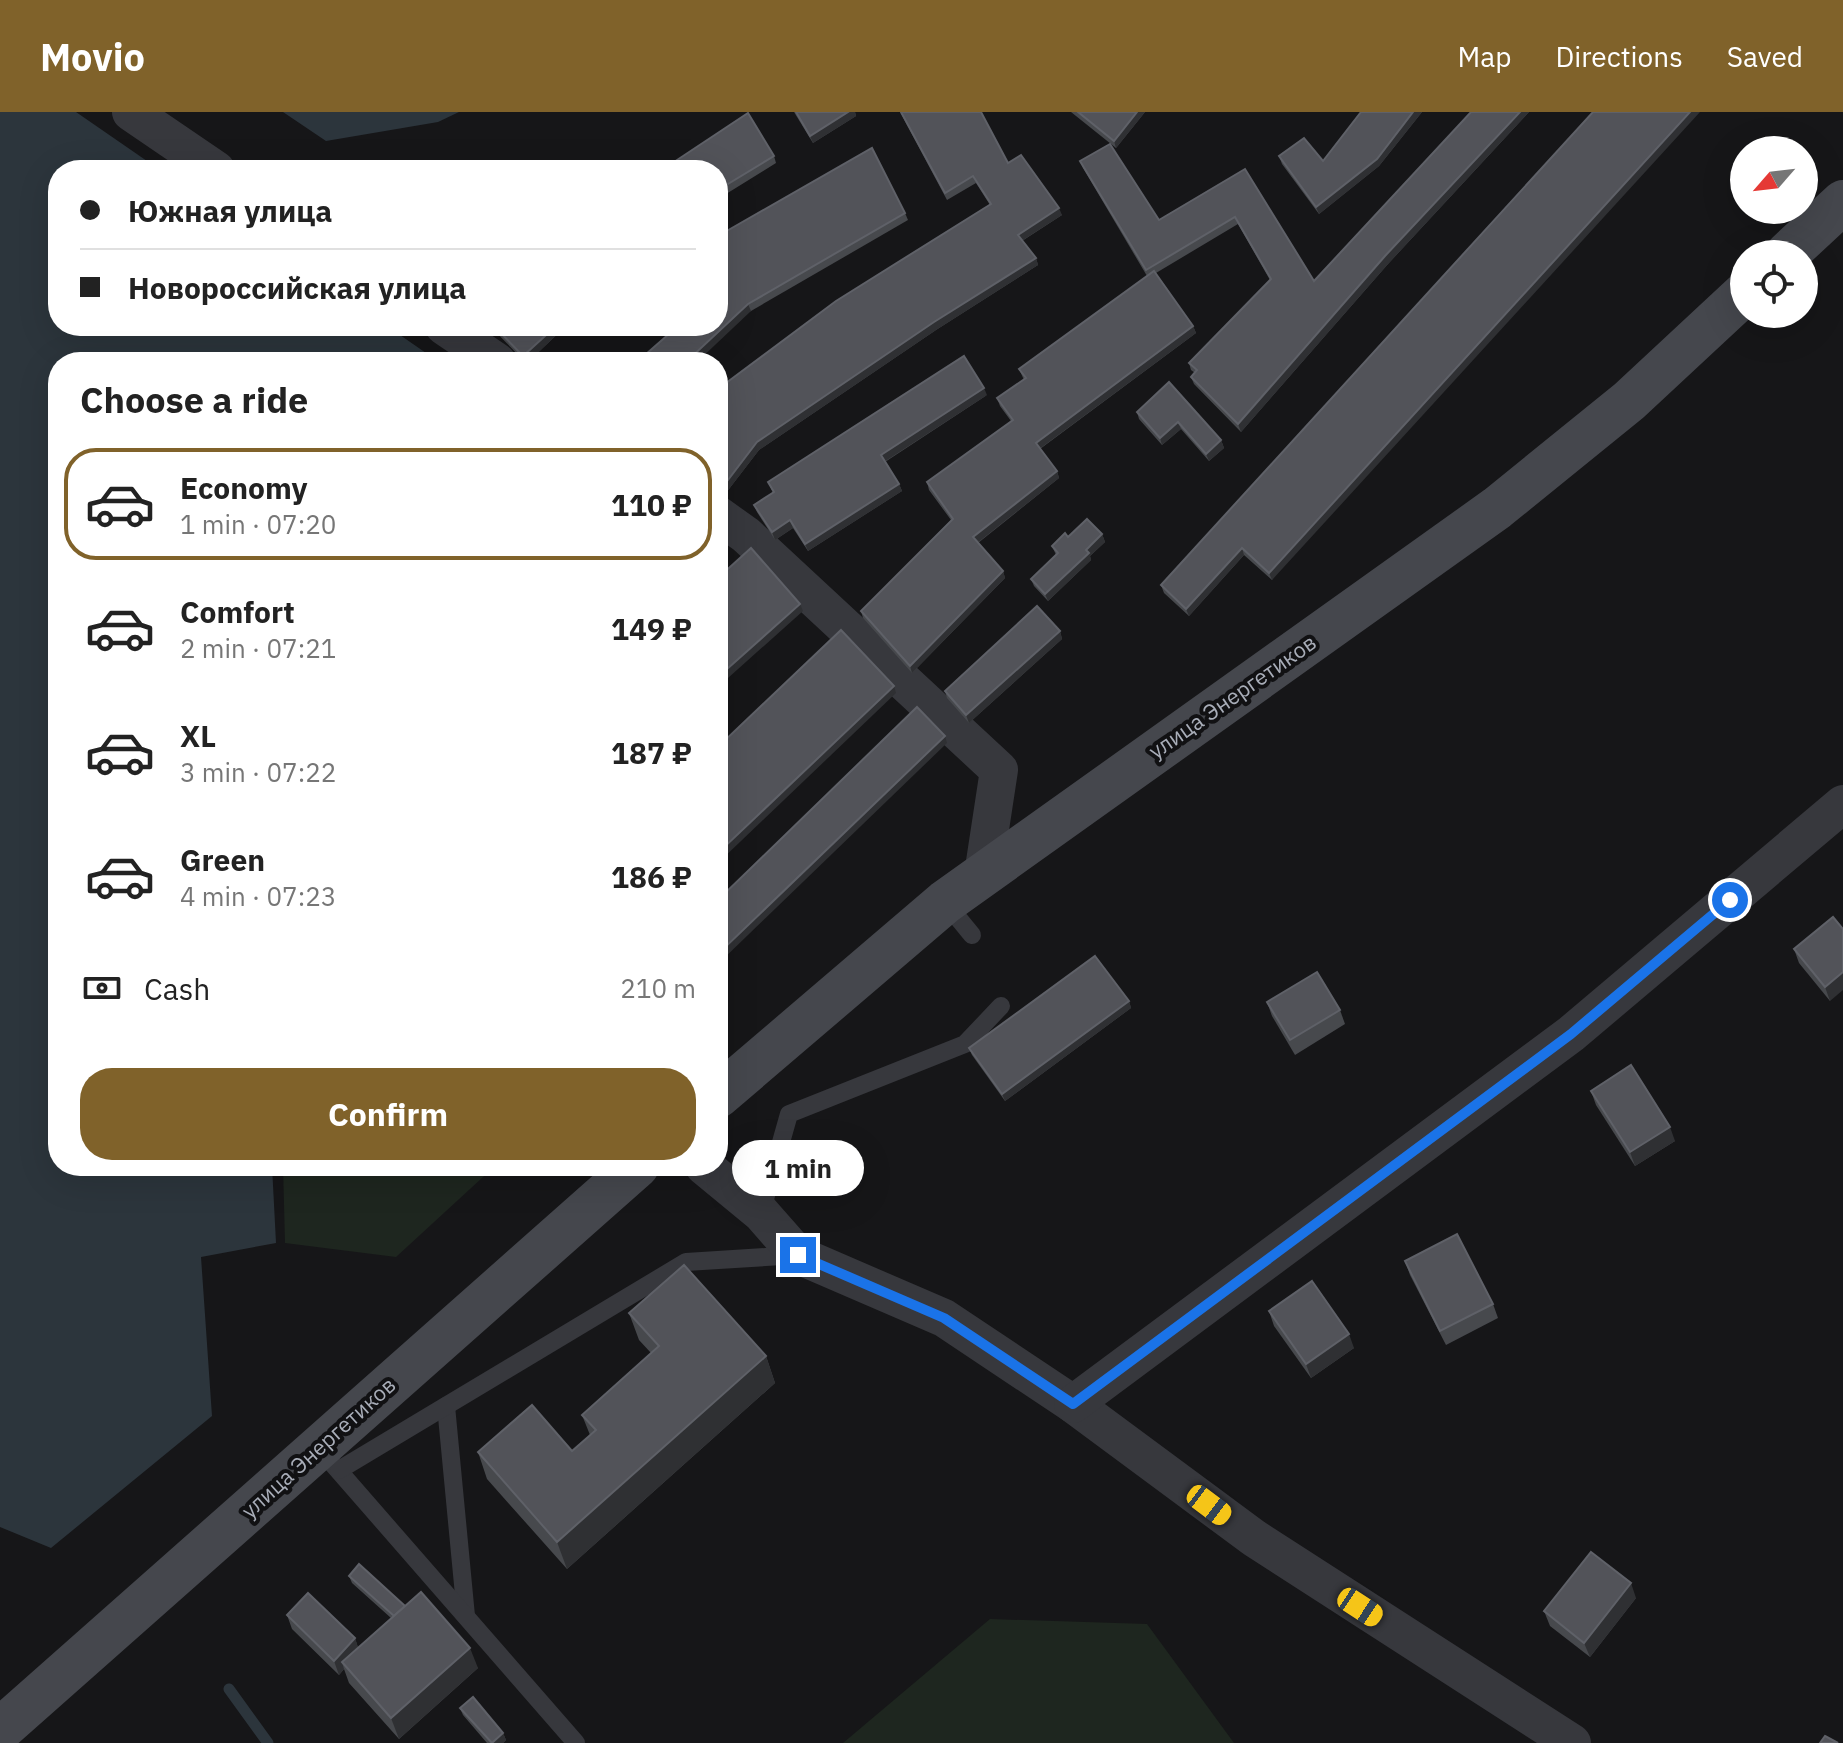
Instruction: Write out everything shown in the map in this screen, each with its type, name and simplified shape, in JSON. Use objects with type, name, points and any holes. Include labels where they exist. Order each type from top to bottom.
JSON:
[{"type":"main road","points":[[1802,240],[1843,202]]},
{"type":"main road","name":"улица Энергетиков","points":[[728,1089],[958,919],[983,875],[1497,508],[1629,401],[1730,307]]},
{"type":"main road","name":"улица Энергетиков","points":[[0,1730],[328,1459],[626,1176]]},
{"type":"street","points":[[131,112],[201,160]]},
{"type":"street","points":[[459,336],[482,352]]},
{"type":"street","points":[[728,522],[746,535],[999,770],[983,875]]},
{"type":"street","points":[[1073,1404],[1571,1034],[1843,804]]},
{"type":"street","points":[[716,1176],[761,1213],[798,1255],[944,1318],[1073,1404],[1254,1538],[1572,1743]]},
{"type":"lane","points":[[761,1213],[789,1114],[965,1044],[1001,1006]]},
{"type":"lane","points":[[576,1743],[328,1459],[446,1406],[686,1262],[798,1255]]},
{"type":"lane","points":[[446,1406],[466,1616]]},
{"type":"shaded area","points":[[0,112],[76,112],[146,160],[48,160],[48,336],[401,336],[425,352],[48,352],[48,1176],[273,1176],[276,1243],[201,1257],[212,1416],[51,1548],[0,1527]]},
{"type":"shaded area","points":[[283,112],[459,112],[438,122],[326,141]]},
{"type":"shaded area","points":[[283,1176],[484,1176],[396,1257],[285,1243]]},
{"type":"shaded area","points":[[990,1619],[1147,1624],[1234,1743],[843,1743]]},
{"type":"building","points":[[796,112],[848,112],[810,136]]},
{"type":"building","points":[[901,112],[981,112],[1008,163],[1021,155],[1059,208],[1018,235],[1036,258],[934,322],[757,442],[728,480],[728,382],[836,301],[991,204],[973,176],[945,193]]},
{"type":"building","points":[[1078,112],[1137,112],[1114,141]]},
{"type":"building","points":[[1361,112],[1413,112],[1377,159],[1316,207],[1279,156],[1304,138],[1323,161]]},
{"type":"building","points":[[1471,112],[1520,112],[1385,256],[1238,424],[1191,377],[1197,370],[1189,363],[1271,279],[1235,217],[1146,270],[1080,161],[1110,144],[1159,220],[1245,169],[1314,281]]},
{"type":"building","points":[[1593,112],[1690,112],[1269,573],[1242,548],[1186,609],[1161,585]]},
{"type":"building","points":[[748,113],[774,156],[728,184],[728,160],[677,160]]},
{"type":"building","points":[[872,148],[905,213],[748,304],[728,323],[728,230]]},
{"type":"building","points":[[1154,271],[1193,326],[1036,443],[1057,471],[973,537],[1003,571],[910,666],[861,611],[953,519],[927,482],[1013,420],[997,398],[1026,378],[1019,369]]},
{"type":"building","points":[[504,336],[545,336],[527,352],[519,352]]},
{"type":"building","points":[[667,336],[714,336],[697,352],[648,352]]},
{"type":"building","points":[[964,356],[984,388],[881,455],[899,484],[805,544],[790,520],[772,532],[754,505],[774,492],[768,482]]},
{"type":"building","points":[[1169,382],[1221,440],[1206,454],[1178,422],[1160,438],[1137,412]]},
{"type":"building","points":[[1087,519],[1102,534],[1086,550],[1089,553],[1045,594],[1031,579],[1058,553],[1052,546],[1065,533],[1068,537]]},
{"type":"building","points":[[751,548],[800,604],[728,668],[728,569]]},
{"type":"building","points":[[1037,606],[1060,631],[966,715],[945,691]]},
{"type":"building","points":[[841,630],[894,686],[728,844],[728,737]]},
{"type":"building","points":[[917,707],[945,736],[728,944],[728,890]]},
{"type":"building","points":[[1833,917],[1843,929],[1843,972],[1825,987],[1794,949]]},
{"type":"building","points":[[1095,956],[1129,1001],[1002,1094],[969,1048]]},
{"type":"building","points":[[1317,972],[1340,1010],[1290,1040],[1267,1002]]},
{"type":"building","points":[[1631,1065],[1670,1127],[1630,1152],[1591,1091]]},
{"type":"building","points":[[1457,1234],[1493,1304],[1440,1331],[1405,1261]]},
{"type":"building","points":[[684,1265],[766,1356],[557,1542],[478,1452],[532,1405],[572,1451],[596,1430],[582,1415],[659,1346],[629,1313]]},
{"type":"building","points":[[1312,1281],[1349,1334],[1306,1364],[1269,1311]]},
{"type":"building","points":[[1591,1552],[1631,1583],[1584,1643],[1544,1611]]},
{"type":"building","points":[[359,1564],[405,1606],[394,1616],[349,1576]]},
{"type":"building","points":[[421,1592],[470,1648],[391,1718],[342,1662]]},
{"type":"building","points":[[308,1593],[355,1638],[334,1661],[287,1615]]},
{"type":"building","points":[[473,1697],[503,1733],[492,1743],[460,1708]]},
{"type":"building","points":[[1825,1736],[1838,1743],[1820,1743]]},
{"type":"waterway","points":[[229,1689],[268,1743]]},
{"type":"route","points":[[798,1255],[944,1318],[1073,1404],[1571,1034],[1730,900]]}]
